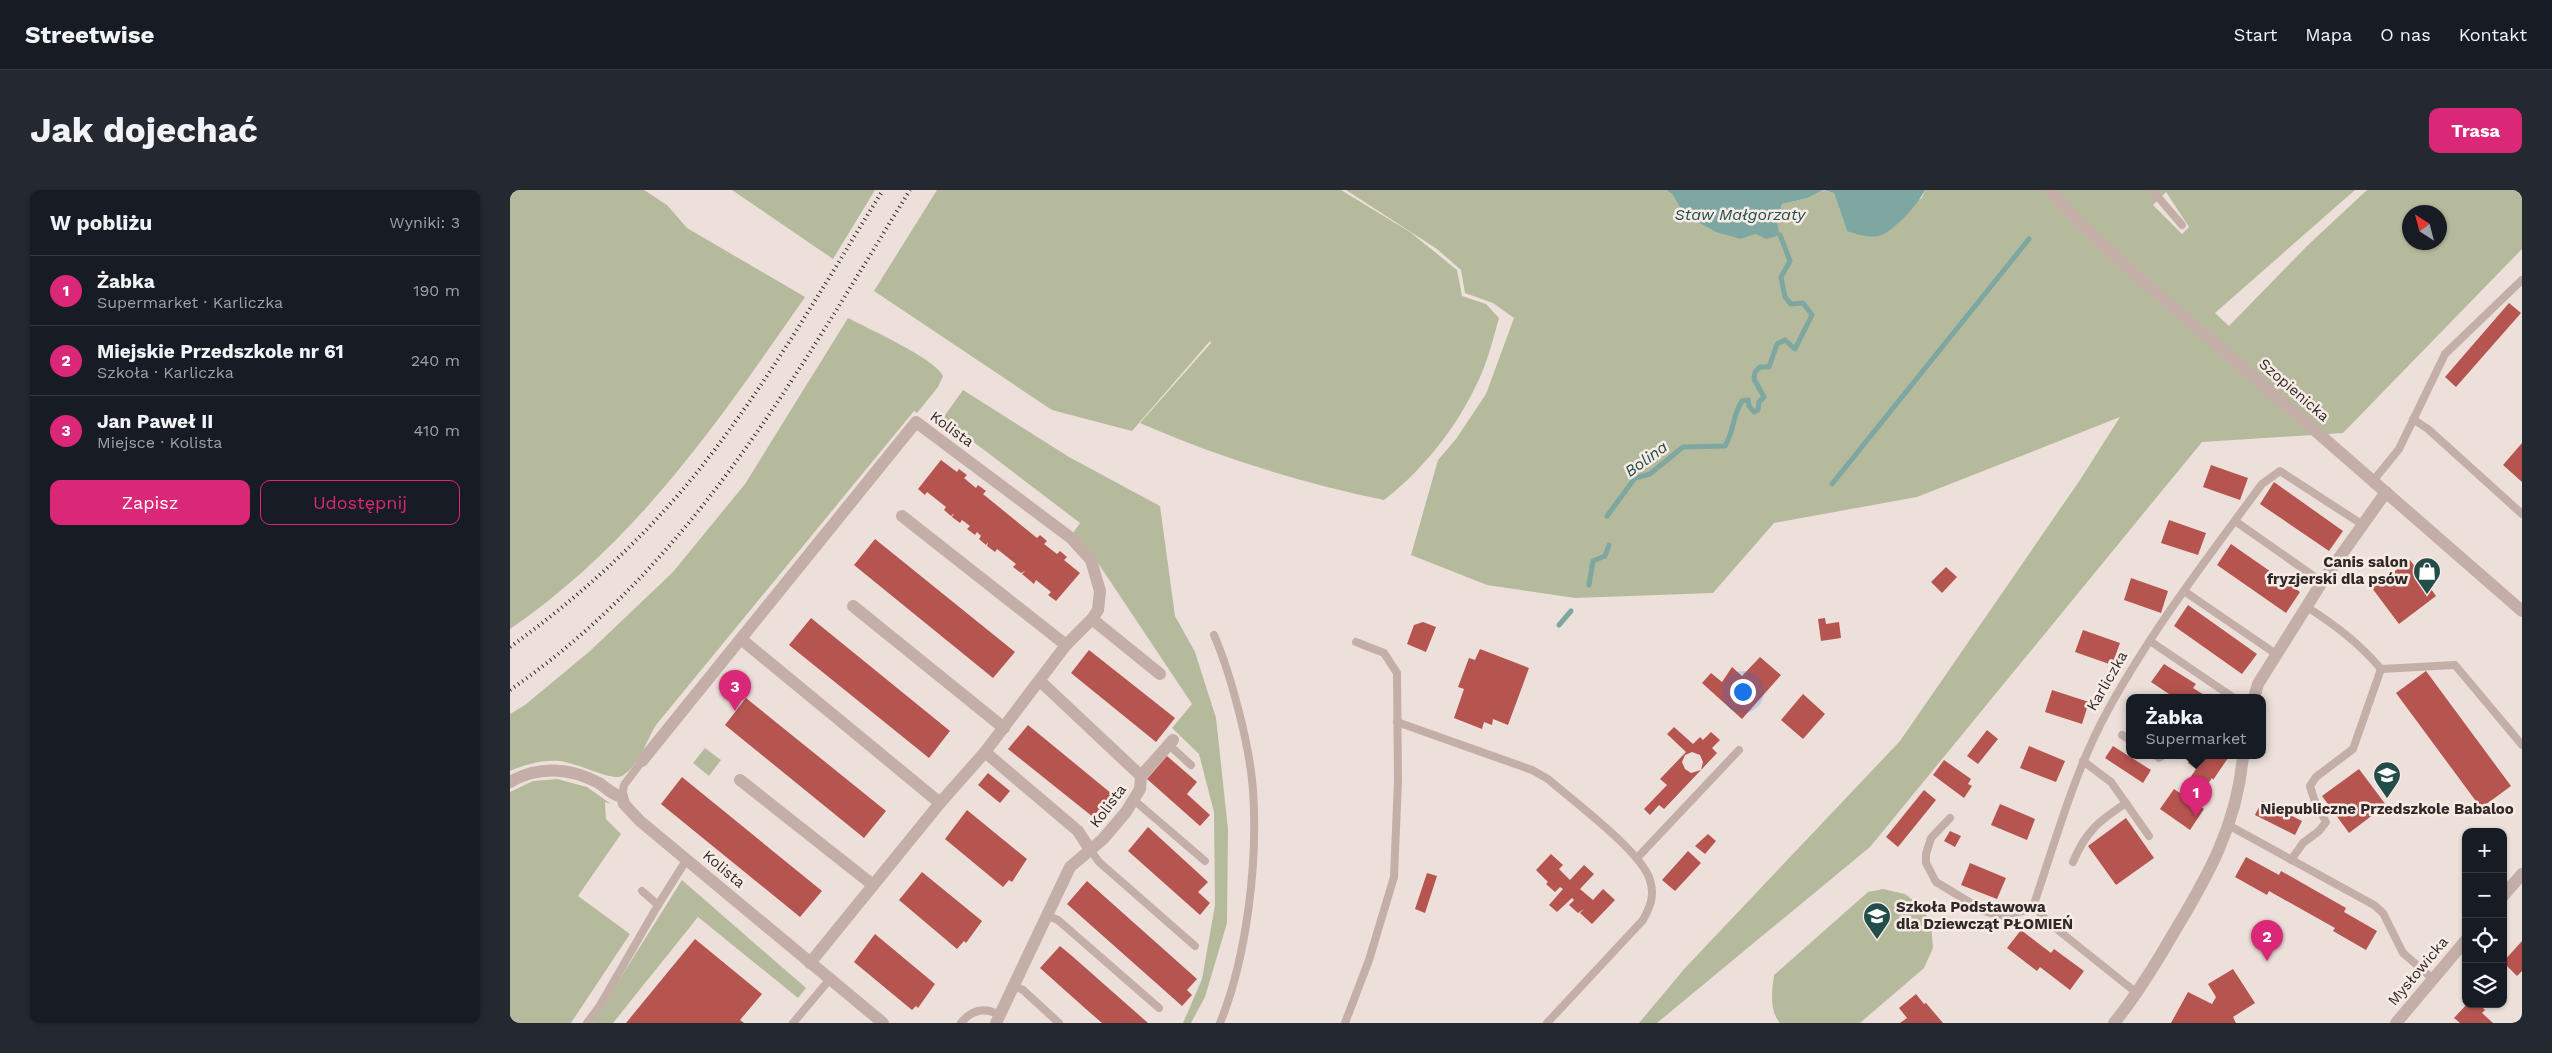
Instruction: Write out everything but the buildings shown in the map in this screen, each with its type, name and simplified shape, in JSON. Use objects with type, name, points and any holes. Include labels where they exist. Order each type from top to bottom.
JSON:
[{"type":"street","name":"Szopienicka","points":[[2049,190],[2117,258],[2522,611]]},
{"type":"street","name":"Kolista","points":[[642,761],[916,422],[1070,538],[1092,560],[1100,591],[1098,610],[1092,619],[1066,645],[985,752],[940,803],[810,963]]},
{"type":"street","points":[[2255,694],[2258,684],[2322,582],[2386,492]]},
{"type":"street","points":[[902,516],[1066,645]]},
{"type":"street","points":[[853,606],[1004,728]]},
{"type":"street","points":[[1092,619],[1160,674]]},
{"type":"street","points":[[741,639],[940,803]]},
{"type":"street","name":"Kolista","points":[[1040,680],[1141,776]]},
{"type":"street","name":"Kolista","points":[[998,1019],[1046,914],[1070,867],[1089,848],[1103,840],[1135,801],[1140,789],[1141,776],[1171,742]]},
{"type":"street","name":"Kolista","points":[[985,752],[1078,831],[1089,848]]},
{"type":"street","points":[[2114,1023],[2138,994],[2206,880],[2230,826],[2242,759]]},
{"type":"street","name":"Kolista","points":[[510,782],[531,773],[564,771],[588,778],[622,796],[624,804],[640,821],[883,1023]]},
{"type":"street","points":[[740,780],[873,885]]},
{"type":"street","points":[[2507,891],[2522,874]]},
{"type":"street","name":"Mysłowicka","points":[[2396,1023],[2462,945]]},
{"type":"lane","points":[[2152,190],[2182,225]]},
{"type":"lane","points":[[2373,481],[2399,449],[2445,354],[2522,280]]},
{"type":"lane","points":[[2413,419],[2428,429],[2522,514]]},
{"type":"lane","name":"Karliczka","points":[[2036,908],[2035,900],[2083,761],[2108,710],[2150,641],[2184,591],[2262,484],[2280,471],[2363,525]]},
{"type":"lane","points":[[2235,521],[2322,582]]},
{"type":"lane","points":[[2184,591],[2276,654]]},
{"type":"lane","points":[[2307,607],[2337,626],[2364,649],[2381,669]]},
{"type":"lane","points":[[1214,635],[1221,651],[1241,724],[1253,789],[1253,857],[1245,936],[1228,1005],[1220,1023]]},
{"type":"lane","points":[[2150,641],[2228,694]]},
{"type":"lane","points":[[1345,1023],[1369,960],[1394,877],[1398,781],[1397,673],[1384,653],[1356,642]]},
{"type":"lane","points":[[2381,669],[2455,665],[2522,745]]},
{"type":"lane","points":[[2291,860],[2303,843],[2324,826],[2326,822],[2314,800],[2310,786],[2316,777],[2353,749],[2381,669]]},
{"type":"lane","points":[[1397,722],[1532,770],[1548,779],[1637,858],[1650,880],[1652,902],[1643,920],[1548,1023]]},
{"type":"lane","points":[[2122,735],[2126,738]]},
{"type":"lane","points":[[1171,742],[1191,765]]},
{"type":"lane","points":[[1637,858],[1739,750]]},
{"type":"lane","name":"Kolista","points":[[622,796],[624,785],[642,761]]},
{"type":"lane","points":[[2083,761],[2111,782],[2149,836]]},
{"type":"lane","points":[[1135,801],[1205,861]]},
{"type":"lane","points":[[2073,862],[2083,838],[2108,815],[2126,802]]},
{"type":"lane","points":[[1950,818],[1931,838],[1926,854],[1926,863],[1936,882],[1984,911],[2001,916],[2036,908],[2048,922],[2138,994]]},
{"type":"lane","points":[[2230,826],[2374,905],[2383,913],[2403,953],[2433,979]]},
{"type":"lane","points":[[1089,848],[1098,862],[1195,946]]},
{"type":"lane","points":[[587,1023],[599,1007],[658,905],[688,859]]},
{"type":"lane","points":[[642,891],[658,905]]},
{"type":"lane","points":[[1046,914],[1058,920],[1159,1008]]},
{"type":"lane","points":[[793,1023],[830,979]]},
{"type":"lane","points":[[1014,986],[1023,990],[1059,1023]]},
{"type":"lane","points":[[962,1023],[973,1012],[982,1009],[998,1019]]},
{"type":"green space","points":[[510,190],[644,190],[667,205],[687,228],[805,297],[707,434],[636,519],[556,595],[510,629]]},
{"type":"green space","points":[[732,190],[875,190],[833,259]]},
{"type":"green space","points":[[937,190],[1341,190],[1410,232],[1457,270],[1462,296],[1486,304],[1499,318],[1488,357],[1475,388],[1454,424],[1429,457],[1415,473],[1384,500],[1352,493],[1260,468],[1170,436],[1140,423],[1211,343],[1210,341],[1132,431],[1052,410],[874,291]]},
{"type":"green space","points":[[1346,190],[1666,190],[1672,194],[1684,214],[1741,239],[1756,234],[1780,235],[1777,222],[1782,204],[1808,198],[1823,190],[1834,193],[1847,231],[1922,198],[1925,190],[2355,190],[2215,313],[2229,326],[2308,245],[2367,190],[2522,190],[2522,249],[2343,433],[2202,442],[1870,847],[1657,1023],[1639,1023],[1685,968],[1900,741],[2080,480],[2120,417],[1917,497],[1774,523],[1713,593],[1575,598],[1487,585],[1411,555],[1438,460],[1456,439],[1486,394],[1514,318],[1493,303],[1465,293],[1461,270],[1437,249]],"holes":[[[2166,192],[2189,227],[2182,234],[2153,205]]]},
{"type":"green space","points":[[848,318],[900,344],[928,361],[943,376],[938,387],[917,413],[914,411],[656,725],[637,760],[628,772],[617,777],[559,761],[534,763],[510,771],[510,714],[525,705],[590,651],[673,572],[745,484]]},
{"type":"green space","points":[[963,390],[1069,457],[1160,506],[1175,616],[1195,652],[1216,718],[1228,829],[1227,923],[1205,997],[1191,1023],[1183,1023],[1202,979],[1215,905],[1214,812],[1199,754],[1172,728],[1192,704],[1094,557],[1073,533],[1080,523],[943,418]]},
{"type":"green space","points":[[705,748],[721,760],[709,776],[693,763]]},
{"type":"green space","points":[[557,779],[587,787],[611,804],[605,802],[606,819],[621,834],[578,896],[630,934],[571,1023],[510,1023],[510,792],[533,781]]},
{"type":"green space","points":[[682,880],[806,988],[798,998],[698,917],[613,1023],[592,1023]]},
{"type":"green space","points":[[1883,889],[1905,894],[1922,907],[1931,924],[1933,948],[1924,968],[1860,1023],[1780,1023],[1774,1013],[1773,1006],[1774,975],[1868,892]]},
{"type":"water","name":"Staw Małgorzaty","points":[[1666,190],[1823,190],[1808,198],[1782,204],[1777,222],[1780,235],[1766,239],[1756,234],[1741,239],[1716,232],[1684,214],[1672,194]]},
{"type":"water","name":"Staw Małgorzaty","points":[[1824,190],[1925,190],[1898,224],[1884,234],[1870,236],[1847,231],[1834,193]]},
{"type":"waterway","name":"Bolina","points":[[1607,516],[1635,478],[1650,474],[1683,447],[1725,446],[1742,401],[1748,400],[1749,406],[1754,412],[1758,410],[1759,402],[1764,397],[1754,379],[1755,372],[1760,367],[1769,367],[1777,344],[1785,340],[1795,349],[1812,315],[1803,303],[1791,304],[1785,297],[1781,277],[1790,261],[1780,235]]},
{"type":"waterway","points":[[1832,484],[2029,239]]},
{"type":"waterway","name":"Bolina","points":[[1589,585],[1593,561],[1605,556],[1609,545]]},
{"type":"waterway","name":"Bolina","points":[[1559,625],[1571,611]]},
{"type":"railway","points":[[510,647],[538,627],[591,583],[641,535],[688,484],[733,425],[778,359],[883,190]]},
{"type":"railway","points":[[510,690],[575,640],[633,585],[687,525],[736,462],[782,396],[910,190]]},
{"type":"place","name":"Canis salon fryzjerski dla psów","points":[[2427,595]]},
{"type":"place","name":"Jan Paweł II","points":[[735,711]]},
{"type":"place","name":"Niepubliczne Przedszkole Babaloo","points":[[2387,799]]},
{"type":"place","name":"Żabka","points":[[2196,817]]},
{"type":"place","name":"Szkoła Podstawowa dla Dziewcząt PŁOMIEŃ","points":[[1877,940]]},
{"type":"place","name":"Miejskie Przedszkole nr 61","points":[[2267,961]]}]
